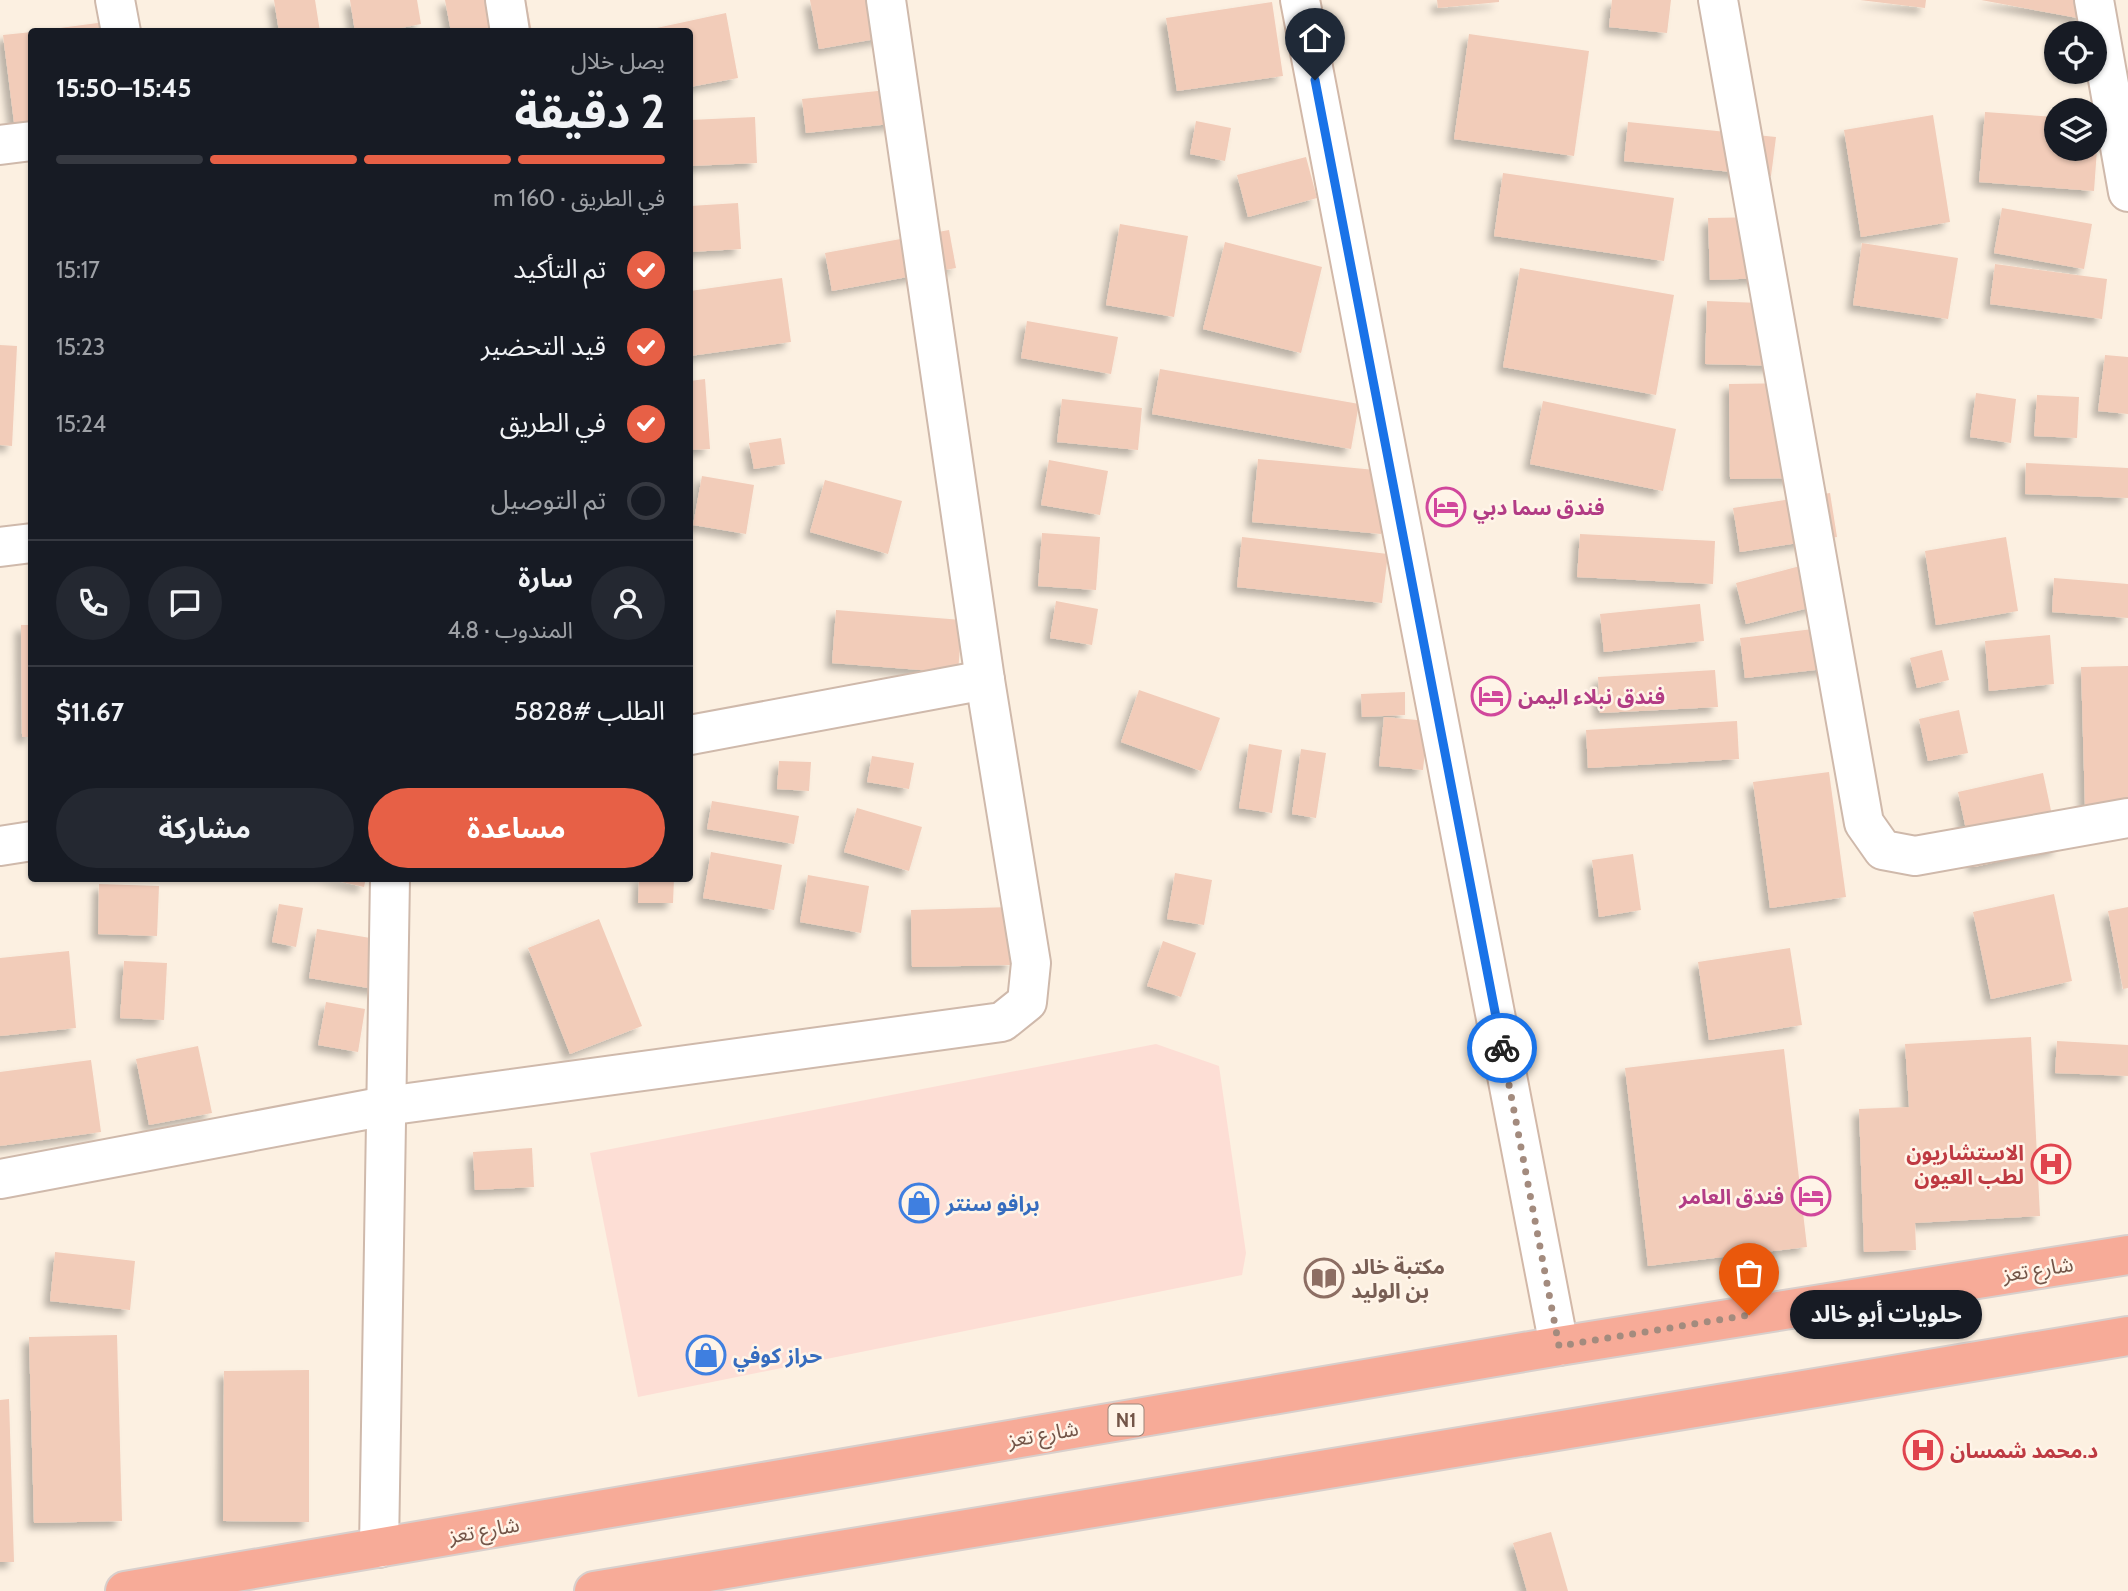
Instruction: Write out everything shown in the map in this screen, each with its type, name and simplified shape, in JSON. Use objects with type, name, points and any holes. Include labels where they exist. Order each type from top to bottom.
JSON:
[{"type":"highway","name":"شارع تعز","points":[[125,1591],[1559,1346],[2128,1255]]},
{"type":"highway","points":[[594,1591],[2128,1336]]},
{"type":"street","points":[[115,0],[120,28]]},
{"type":"street","points":[[505,0],[509,28]]},
{"type":"street","points":[[0,1180],[386,1106],[1002,1022],[1027,1002],[1031,963],[985,680],[886,0]]},
{"type":"street","points":[[1300,0],[1559,1346]]},
{"type":"street","points":[[1718,0],[1864,823],[1883,850],[1915,856],[2128,818]]},
{"type":"street","points":[[2094,0],[2128,192]]},
{"type":"street","points":[[0,145],[28,142]]},
{"type":"street","points":[[0,547],[28,543]]},
{"type":"street","points":[[693,734],[985,680]]},
{"type":"street","points":[[0,846],[28,842]]},
{"type":"street","points":[[379,1548],[390,882]]},
{"type":"shaded area","name":"برافو سنتر","points":[[1156,1044],[1219,1066],[1246,1253],[1242,1275],[638,1397],[590,1153]]},
{"type":"building","points":[[274,0],[315,0],[319,28],[278,28]]},
{"type":"building","points":[[350,0],[417,0],[421,24],[401,28],[354,28]]},
{"type":"building","points":[[445,0],[526,0],[531,28],[450,28]]},
{"type":"building","points":[[810,0],[887,0],[893,36],[819,49]]},
{"type":"building","points":[[1437,0],[1499,0],[1499,2],[1438,8]]},
{"type":"building","points":[[1612,0],[1671,0],[1667,33],[1609,27]]},
{"type":"building","points":[[1860,0],[1926,0],[1925,8]]},
{"type":"building","points":[[1981,0],[2087,0],[2083,19]]},
{"type":"building","points":[[1272,2],[1283,76],[1177,91],[1166,18]]},
{"type":"building","points":[[726,13],[738,78],[693,86],[693,28],[657,28]]},
{"type":"building","points":[[120,20],[121,28],[60,28]]},
{"type":"building","points":[[28,32],[28,145],[17,146],[3,35]]},
{"type":"building","points":[[1469,34],[1589,51],[1574,156],[1454,139]]},
{"type":"building","points":[[906,88],[909,122],[806,133],[802,99]]},
{"type":"building","points":[[1985,112],[2044,116],[2044,161],[2096,161],[2094,191],[1979,182]]},
{"type":"building","points":[[1933,115],[1950,222],[1861,237],[1844,130]]},
{"type":"building","points":[[755,117],[757,163],[693,166],[693,120]]},
{"type":"building","points":[[1196,121],[1231,128],[1225,161],[1190,154]]},
{"type":"building","points":[[1628,122],[1776,137],[1771,176],[1624,161]]},
{"type":"building","points":[[1306,157],[1317,198],[1248,217],[1237,175]]},
{"type":"building","points":[[1503,173],[1674,198],[1664,261],[1494,236]]},
{"type":"building","points":[[738,203],[741,249],[693,252],[693,206]]},
{"type":"building","points":[[2002,208],[2092,224],[2084,269],[1994,253]]},
{"type":"building","points":[[1766,217],[1768,278],[1710,280],[1708,218]]},
{"type":"building","points":[[1120,224],[1188,236],[1174,317],[1106,305]]},
{"type":"building","points":[[949,230],[956,268],[832,291],[825,253]]},
{"type":"building","points":[[1225,242],[1322,267],[1301,353],[1203,329]]},
{"type":"building","points":[[1862,243],[1958,258],[1948,319],[1853,305]]},
{"type":"building","points":[[1995,264],[2107,279],[2102,319],[1990,304]]},
{"type":"building","points":[[1520,268],[1674,295],[1656,395],[1503,367]]},
{"type":"building","points":[[782,278],[791,342],[693,356],[693,291]]},
{"type":"building","points":[[1707,301],[1787,304],[1785,366],[1705,364]]},
{"type":"building","points":[[1027,321],[1118,337],[1111,374],[1021,358]]},
{"type":"building","points":[[0,345],[17,346],[12,446],[0,445]]},
{"type":"building","points":[[2105,355],[2128,357],[2128,414],[2098,411]]},
{"type":"building","points":[[1160,369],[1359,404],[1351,449],[1152,414]]},
{"type":"building","points":[[705,379],[710,449],[693,450],[693,381]]},
{"type":"building","points":[[1803,383],[1804,478],[1730,479],[1729,384]]},
{"type":"building","points":[[1976,393],[2016,399],[2011,443],[1970,437]]},
{"type":"building","points":[[2037,395],[2079,397],[2077,438],[2034,436]]},
{"type":"building","points":[[1062,399],[1142,408],[1138,450],[1057,442]]},
{"type":"building","points":[[1543,401],[1676,429],[1663,491],[1530,464]]},
{"type":"building","points":[[781,438],[785,464],[754,469],[749,443]]},
{"type":"building","points":[[1258,459],[1386,471],[1381,534],[1252,522]]},
{"type":"building","points":[[1049,460],[1108,471],[1100,515],[1041,505]]},
{"type":"building","points":[[2026,463],[2128,468],[2128,498],[2025,494]]},
{"type":"building","points":[[702,476],[754,485],[746,534],[693,525]]},
{"type":"building","points":[[825,480],[902,501],[888,554],[810,532]]},
{"type":"building","points":[[1830,493],[1837,537],[1740,552],[1733,508]]},
{"type":"building","points":[[1042,533],[1100,537],[1096,590],[1038,586]]},
{"type":"building","points":[[1580,534],[1715,541],[1713,584],[1577,577]]},
{"type":"building","points":[[1242,537],[1388,554],[1382,603],[1237,587]]},
{"type":"building","points":[[2006,537],[2018,611],[1936,625],[1925,551]]},
{"type":"building","points":[[1830,558],[1840,600],[1746,624],[1736,583]]},
{"type":"building","points":[[2054,578],[2128,584],[2128,618],[2052,612]]},
{"type":"building","points":[[1056,601],[1098,609],[1092,645],[1050,638]]},
{"type":"building","points":[[1700,604],[1704,641],[1604,652],[1600,614]]},
{"type":"building","points":[[836,610],[962,620],[958,673],[832,663]]},
{"type":"building","points":[[21,625],[28,625],[28,737],[22,737]]},
{"type":"building","points":[[1846,625],[1850,666],[1745,678],[1740,638]]},
{"type":"building","points":[[2050,635],[2054,684],[1989,691],[1985,641]]},
{"type":"building","points":[[1942,650],[1949,680],[1917,688],[1910,658]]},
{"type":"building","points":[[2128,666],[2128,806],[2085,807],[2081,667]]},
{"type":"building","points":[[1715,670],[1718,707],[1600,713],[1598,677]]},
{"type":"building","points":[[1139,690],[1220,718],[1201,771],[1121,742]]},
{"type":"building","points":[[1405,692],[1405,715],[1362,717],[1361,694]]},
{"type":"building","points":[[1959,710],[1968,753],[1928,761],[1919,719]]},
{"type":"building","points":[[1384,717],[1428,721],[1423,770],[1379,766]]},
{"type":"building","points":[[1737,721],[1739,759],[1588,768],[1586,730]]},
{"type":"building","points":[[1249,744],[1282,750],[1272,813],[1239,808]]},
{"type":"building","points":[[1301,749],[1326,753],[1316,818],[1292,814]]},
{"type":"building","points":[[872,756],[914,763],[909,789],[867,782]]},
{"type":"building","points":[[779,761],[811,762],[809,791],[777,789]]},
{"type":"building","points":[[1829,772],[1846,897],[1770,908],[1753,782]]},
{"type":"building","points":[[2043,773],[2059,848],[1974,867],[1958,792]]},
{"type":"building","points":[[712,801],[799,816],[794,844],[707,829]]},
{"type":"building","points":[[857,808],[922,827],[909,871],[844,852]]},
{"type":"building","points":[[711,852],[782,865],[774,910],[703,898]]},
{"type":"building","points":[[1633,854],[1641,910],[1599,917],[1592,860]]},
{"type":"building","points":[[1175,873],[1212,880],[1204,925],[1167,919]]},
{"type":"building","points":[[808,875],[869,886],[861,933],[800,922]]},
{"type":"building","points":[[342,882],[365,882],[364,887]]},
{"type":"building","points":[[639,882],[674,882],[673,903],[638,903]]},
{"type":"building","points":[[99,884],[159,886],[157,936],[98,934]]},
{"type":"building","points":[[2054,894],[2072,981],[1991,999],[1973,912]]},
{"type":"building","points":[[279,904],[303,908],[296,947],[272,942]]},
{"type":"building","points":[[1011,907],[1012,965],[912,967],[911,910]]},
{"type":"building","points":[[2128,907],[2128,988],[2123,989],[2108,911]]},
{"type":"building","points":[[599,919],[642,1026],[570,1054],[528,948]]},
{"type":"building","points":[[317,929],[388,941],[380,990],[309,978]]},
{"type":"building","points":[[1163,941],[1196,953],[1181,997],[1147,986]]},
{"type":"building","points":[[1790,948],[1802,1025],[1709,1040],[1698,962]]},
{"type":"building","points":[[69,951],[76,1028],[0,1036],[0,958]]},
{"type":"building","points":[[124,961],[167,963],[164,1020],[120,1018]]},
{"type":"building","points":[[326,1002],[365,1009],[358,1052],[318,1045]]},
{"type":"building","points":[[2031,1037],[2040,1216],[1915,1223],[1916,1250],[1864,1252],[1859,1109],[1909,1107],[1905,1044]]},
{"type":"building","points":[[2057,1041],[2128,1045],[2128,1076],[2055,1073]]},
{"type":"building","points":[[198,1046],[212,1113],[149,1125],[136,1059]]},
{"type":"building","points":[[1784,1049],[1807,1247],[1648,1266],[1625,1068]]},
{"type":"building","points":[[91,1060],[101,1132],[0,1146],[0,1072]]},
{"type":"building","points":[[532,1148],[534,1187],[475,1190],[473,1152]]},
{"type":"building","points":[[55,1252],[135,1261],[130,1310],[50,1301]]},
{"type":"building","points":[[117,1335],[122,1521],[34,1523],[29,1337]]},
{"type":"building","points":[[309,1370],[309,1522],[223,1521],[224,1371]]},
{"type":"building","points":[[9,1399],[14,1562],[0,1562],[0,1400]]},
{"type":"building","points":[[1551,1532],[1568,1591],[1527,1591],[1513,1543]]},
{"type":"way so far","points":[[1502,1048],[1559,1346],[1749,1315]]},
{"type":"place","name":"فندق سما دبي","points":[[1446,507]]},
{"type":"place","name":"فندق نبلاء اليمن","points":[[1491,696]]},
{"type":"place","name":"الاستشاريون لطب العيون","points":[[2051,1164]]},
{"type":"place","name":"فندق العامر","points":[[1811,1196]]},
{"type":"place","name":"برافو سنتر","points":[[919,1203]]},
{"type":"place","name":"مكتبة خالد بن الوليد","points":[[1324,1278]]},
{"type":"place","name":"حلويات أبو خالد","points":[[1749,1315]]},
{"type":"place","name":"حراز كوفي","points":[[706,1355]]},
{"type":"place","name":"د.محمد شمسان","points":[[1923,1450]]},
{"type":"route","points":[[1315,80],[1502,1048]]}]
